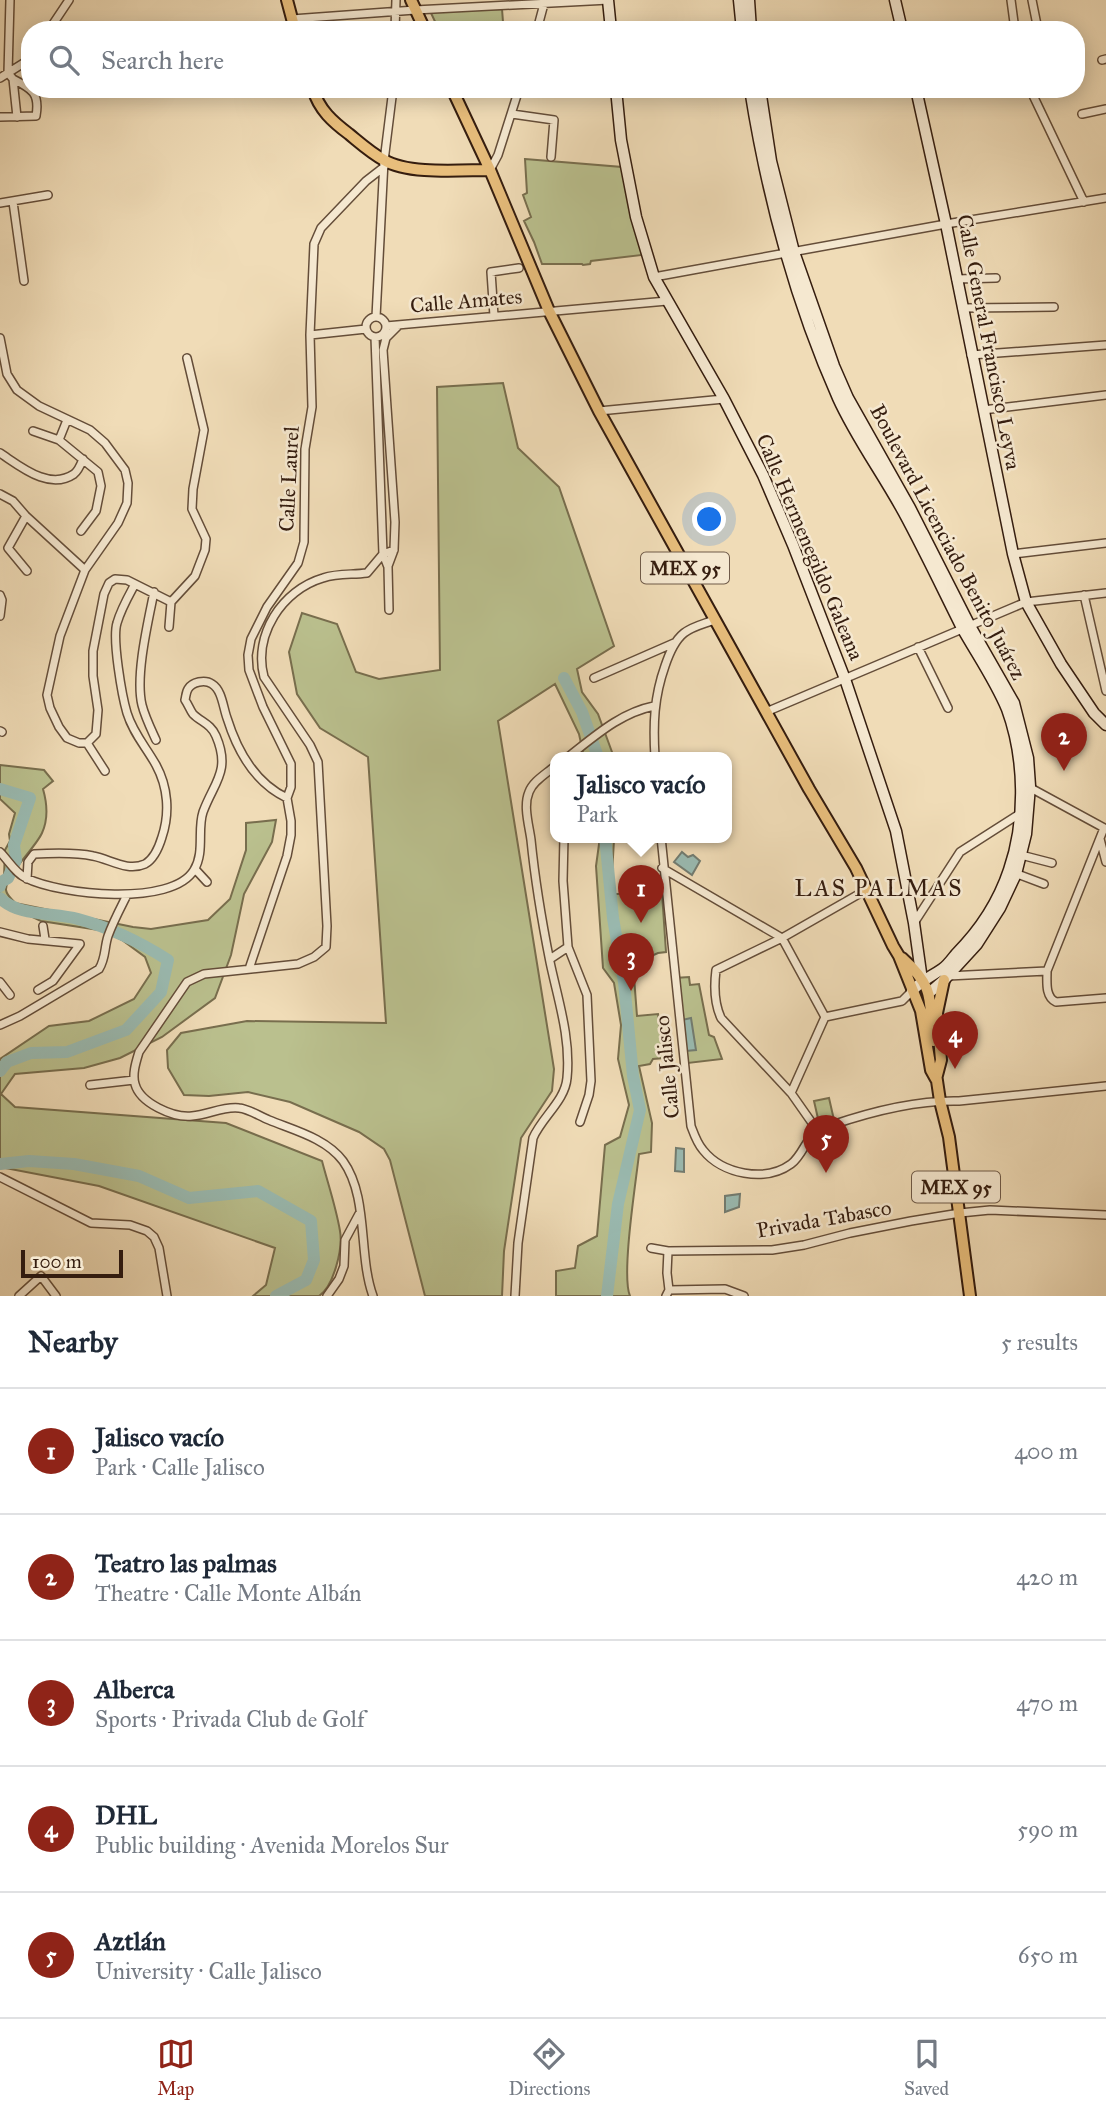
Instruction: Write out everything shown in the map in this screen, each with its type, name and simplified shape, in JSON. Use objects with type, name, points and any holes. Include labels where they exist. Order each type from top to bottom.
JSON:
[{"type":"main road","points":[[287,0],[292,21]]},
{"type":"main road","points":[[413,5],[421,21]]},
{"type":"main road","points":[[315,98],[330,120],[384,164],[416,169],[490,170]]},
{"type":"main road","name":"MEX 95","points":[[456,98],[490,170],[549,311],[599,411],[714,620],[856,868],[899,956],[921,1011],[936,1079]]},
{"type":"main road","name":"MEX 95","points":[[899,956],[922,980],[929,993],[936,1079],[949,1137],[970,1296]]},
{"type":"main road","points":[[936,1079],[941,1060],[937,1013],[946,978]]},
{"type":"street","points":[[9,0],[11,76],[17,117]]},
{"type":"street","points":[[55,21],[69,0]]},
{"type":"street","points":[[395,21],[396,0]]},
{"type":"street","points":[[317,21],[395,11],[413,5],[609,0],[610,21]]},
{"type":"street","points":[[739,0],[740,21]]},
{"type":"street","points":[[749,0],[750,21]]},
{"type":"street","points":[[895,0],[900,21]]},
{"type":"street","points":[[1010,0],[1014,21]]},
{"type":"street","points":[[1032,0],[1036,21]]},
{"type":"street","points":[[539,21],[545,1]]},
{"type":"street","points":[[0,78],[11,76],[21,67]]},
{"type":"street","points":[[11,76],[21,83]]},
{"type":"street","points":[[0,117],[36,116],[37,98]]},
{"type":"street","points":[[376,317],[384,164],[392,98]]},
{"type":"street","points":[[490,170],[498,155],[516,98]]},
{"type":"street","name":"Calle Hermenegildo Galeana","points":[[617,98],[621,141],[636,217],[654,277],[724,399],[763,475],[845,679],[896,831],[922,980]]},
{"type":"street","name":"Boulevard Licenciado Benito Juárez","points":[[751,98],[761,157],[790,253],[834,366],[844,400],[910,508],[967,628],[1014,703],[1028,758],[1024,811],[1012,872],[1000,908],[978,944],[929,993]]},
{"type":"street","name":"Boulevard Licenciado Benito Juárez","points":[[761,98],[790,253]]},
{"type":"street","name":"Calle General Francisco Leyva","points":[[918,98],[1013,554],[1026,602],[1061,664],[1094,713],[1106,725]]},
{"type":"street","points":[[1034,98],[1084,202]]},
{"type":"street","points":[[1082,114],[1106,109]]},
{"type":"street","points":[[512,114],[554,120],[551,157]]},
{"type":"street","name":"Calle Laurel","points":[[249,969],[291,835],[287,798],[291,787],[291,764],[263,707],[249,670],[248,655],[251,639],[267,607],[298,563],[304,542],[304,449],[312,407],[310,335],[314,244],[321,228],[384,164]]},
{"type":"street","points":[[0,203],[48,195]]},
{"type":"street","points":[[654,277],[1106,198]]},
{"type":"street","points":[[13,202],[24,281]]},
{"type":"street","points":[[494,316],[491,272],[519,268]]},
{"type":"street","points":[[956,279],[996,278]]},
{"type":"street","name":"Calle Amates","points":[[386,326],[667,301]]},
{"type":"street","points":[[962,308],[1054,307]]},
{"type":"street","points":[[376,317],[386,326],[383,334],[375,337],[366,329],[371,318],[376,317]]},
{"type":"street","points":[[388,567],[394,550],[395,522],[383,350],[386,338],[398,326]]},
{"type":"street","points":[[310,335],[366,329]]},
{"type":"street","points":[[375,337],[383,554],[388,567],[389,610]]},
{"type":"street","points":[[0,338],[7,374]]},
{"type":"street","points":[[971,355],[1106,345]]},
{"type":"street","points":[[169,627],[171,602],[195,576],[205,550],[206,539],[192,509],[204,430],[187,358]]},
{"type":"street","points":[[0,365],[17,390],[39,406],[90,430],[106,443],[125,470],[128,483],[127,503],[118,523],[85,570],[60,636],[47,695],[50,708],[67,738],[87,743],[96,734],[99,710],[93,676],[93,651],[104,594],[109,583],[115,579],[127,580],[171,602]]},
{"type":"street","points":[[983,410],[1103,395]]},
{"type":"street","points":[[599,411],[724,399]]},
{"type":"street","points":[[60,440],[67,420]]},
{"type":"street","points":[[33,431],[60,440],[98,472],[101,486],[96,511],[81,531]]},
{"type":"street","points":[[0,453],[45,479],[61,478],[75,473],[83,459]]},
{"type":"street","points":[[0,494],[13,501],[85,570]]},
{"type":"street","points":[[26,516],[8,548],[27,571]]},
{"type":"street","points":[[1013,554],[1106,543]]},
{"type":"street","points":[[373,1296],[368,1281],[359,1214],[350,1173],[342,1160],[329,1148],[315,1139],[242,1108],[228,1107],[189,1117],[169,1113],[144,1098],[134,1080],[139,1052],[187,982],[204,974],[298,964],[314,957],[326,947],[317,762],[310,745],[264,677],[261,666],[263,639],[275,614],[292,595],[322,578],[367,573],[383,554],[394,550]]},
{"type":"street","points":[[27,879],[28,862],[34,854],[93,856],[129,866],[145,864],[154,856],[160,844],[167,824],[166,792],[155,764],[138,740],[127,713],[115,643],[116,625],[135,584]]},
{"type":"street","points":[[154,592],[141,681],[142,705],[156,740]]},
{"type":"street","points":[[766,712],[1026,602],[1106,593]]},
{"type":"street","points":[[1084,595],[1106,691]]},
{"type":"street","points":[[0,616],[1,599]]},
{"type":"street","points":[[594,678],[675,643],[693,628],[714,620]]},
{"type":"street","points":[[655,752],[654,706],[657,686],[675,643]]},
{"type":"street","points":[[918,647],[948,708]]},
{"type":"street","points":[[1,853],[18,873],[48,888],[127,895],[142,894],[185,880],[195,869],[200,850],[202,814],[221,775],[222,761],[216,736],[208,724],[193,714],[185,700],[188,689],[194,683],[204,681],[213,684],[221,698],[236,741],[248,764],[275,793],[287,798]]},
{"type":"street","points":[[574,752],[611,723],[639,709],[654,706]]},
{"type":"street","points":[[1094,713],[1106,710]]},
{"type":"street","points":[[87,743],[106,771]]},
{"type":"street","points":[[515,1296],[518,1243],[533,1138],[537,1128],[563,1094],[567,1082],[565,1027],[550,959],[526,805],[532,785],[550,770]]},
{"type":"street","points":[[1026,785],[1105,828],[1046,971],[1049,996],[1056,1002],[1106,999]]},
{"type":"street","points":[[914,923],[960,852],[1024,811]]},
{"type":"street","name":"Boulevard Licenciado Benito Juárez","points":[[922,980],[943,969],[983,924],[1021,855],[1026,834],[1024,811]]},
{"type":"street","points":[[1100,839],[1106,862]]},
{"type":"street","points":[[564,843],[568,947],[587,995],[591,1081],[580,1122]]},
{"type":"street","name":"Calle Jalisco","points":[[661,843],[690,1121],[695,1138],[713,1160],[733,1171],[754,1175],[775,1172],[792,1164],[817,1130]]},
{"type":"street","points":[[1021,855],[1052,863]]},
{"type":"street","points":[[663,868],[782,938],[825,1017]]},
{"type":"street","points":[[195,869],[207,881]]},
{"type":"street","points":[[1012,872],[1044,884]]},
{"type":"street","points":[[866,890],[782,938],[716,970],[714,981],[717,1009],[721,1018],[791,1093],[817,1130],[853,1118],[940,1101],[1106,1086]]},
{"type":"street","points":[[0,1025],[99,969],[105,959],[113,922],[127,895]]},
{"type":"street","points":[[43,926],[45,939]]},
{"type":"street","points":[[0,932],[27,939],[80,944],[53,981],[37,990]]},
{"type":"street","points":[[550,959],[568,947]]},
{"type":"street","points":[[946,978],[1046,971]]},
{"type":"street","points":[[825,1017],[902,1001],[922,980]]},
{"type":"street","points":[[0,982],[10,995]]},
{"type":"street","points":[[791,1093],[825,1017]]},
{"type":"street","points":[[90,1085],[134,1080]]},
{"type":"street","points":[[0,1177],[91,1223],[130,1225],[147,1231],[154,1237],[159,1248],[167,1296]]},
{"type":"street","name":"Privada Tabasco","points":[[651,1248],[668,1251],[772,1250],[960,1213],[990,1210],[1106,1215]]},
{"type":"street","points":[[327,1296],[339,1279],[344,1266],[345,1240],[359,1214]]},
{"type":"street","points":[[668,1251],[668,1293],[725,1293],[744,1296]]},
{"type":"street","points":[[19,1296],[41,1276],[56,1296]]},
{"type":"green space","points":[[502,9],[503,21],[435,21],[430,11]]},
{"type":"green space","points":[[525,159],[622,167],[642,255],[591,261],[590,264],[583,265],[542,264],[524,221],[531,217],[523,195],[527,193]]},
{"type":"green space","points":[[503,383],[518,448],[559,487],[614,646],[577,669],[582,692],[598,714],[612,752],[583,752],[579,734],[555,684],[498,721],[554,1069],[552,1091],[521,1138],[504,1251],[502,1296],[425,1296],[390,1160],[384,1149],[359,1132],[290,1102],[248,1092],[209,1096],[184,1095],[168,1068],[167,1050],[181,1033],[247,1021],[386,1023],[368,757],[320,728],[297,694],[289,652],[302,613],[337,624],[356,672],[379,679],[440,670],[437,387]]},
{"type":"green space","points":[[0,765],[44,770],[53,781],[43,789],[46,811],[44,828],[39,839],[10,877],[7,894],[15,903],[133,927],[151,929],[208,920],[230,899],[246,850],[246,823],[276,820],[272,842],[244,894],[231,955],[215,998],[162,1037],[120,1058],[84,1068],[15,1074],[1,1094],[15,1107],[226,1123],[322,1161],[341,1238],[333,1276],[319,1296],[253,1296],[266,1285],[275,1248],[99,1186],[0,1167],[0,1059],[49,1026],[89,1021],[134,999],[151,973],[145,957],[105,931],[41,921],[0,902],[0,878],[4,877],[5,850],[10,841],[9,834],[15,813],[0,799]]},
{"type":"green space","points":[[599,843],[614,843],[611,891],[615,894],[662,893],[666,952],[633,964],[637,1016],[658,1014],[664,1058],[653,1059],[650,1064],[639,1066],[652,1123],[651,1152],[639,1154],[628,1249],[630,1296],[556,1296],[556,1271],[575,1268],[578,1246],[597,1236],[605,1145],[620,1137],[629,1105],[618,1059],[621,1025],[614,983],[603,968],[596,866]]},
{"type":"green space","points":[[689,977],[690,985],[699,984],[709,1035],[714,1037],[722,1059],[688,1063],[675,978]]},
{"type":"green space","points":[[829,1098],[834,1120],[819,1123],[814,1101]]},
{"type":"water","points":[[682,852],[688,857],[693,855],[700,861],[692,875],[674,862]]},
{"type":"water","points":[[691,1018],[696,1050],[686,1051],[682,1020]]},
{"type":"water","points":[[676,1148],[684,1149],[684,1172],[675,1171]]},
{"type":"water","points":[[740,1194],[739,1207],[725,1212],[725,1196]]},
{"type":"waterway","points":[[564,678],[582,712],[596,752]]},
{"type":"waterway","points":[[0,789],[30,798],[14,845],[16,860],[8,878],[1,882],[0,886]]},
{"type":"waterway","points":[[606,843],[633,1076],[640,1110],[618,1204],[607,1296]]},
{"type":"waterway","points":[[0,898],[26,911],[78,919],[102,927],[136,941],[168,960],[161,992],[126,1030],[67,1052],[31,1053],[7,1062],[0,1071]]},
{"type":"waterway","points":[[0,1164],[29,1161],[74,1164],[139,1176],[189,1198],[258,1191],[311,1221],[314,1260],[306,1280],[276,1296]]},
{"type":"place","name":"Teatro las palmas","points":[[1064,771]]},
{"type":"place","name":"Jalisco vacío","points":[[641,923]]},
{"type":"place","name":"Alberca","points":[[631,991]]},
{"type":"place","name":"DHL","points":[[955,1069]]},
{"type":"place","name":"Aztlán","points":[[826,1173]]},
{"type":"district","name":"LAS PALMAS","points":[[879,888]]}]
